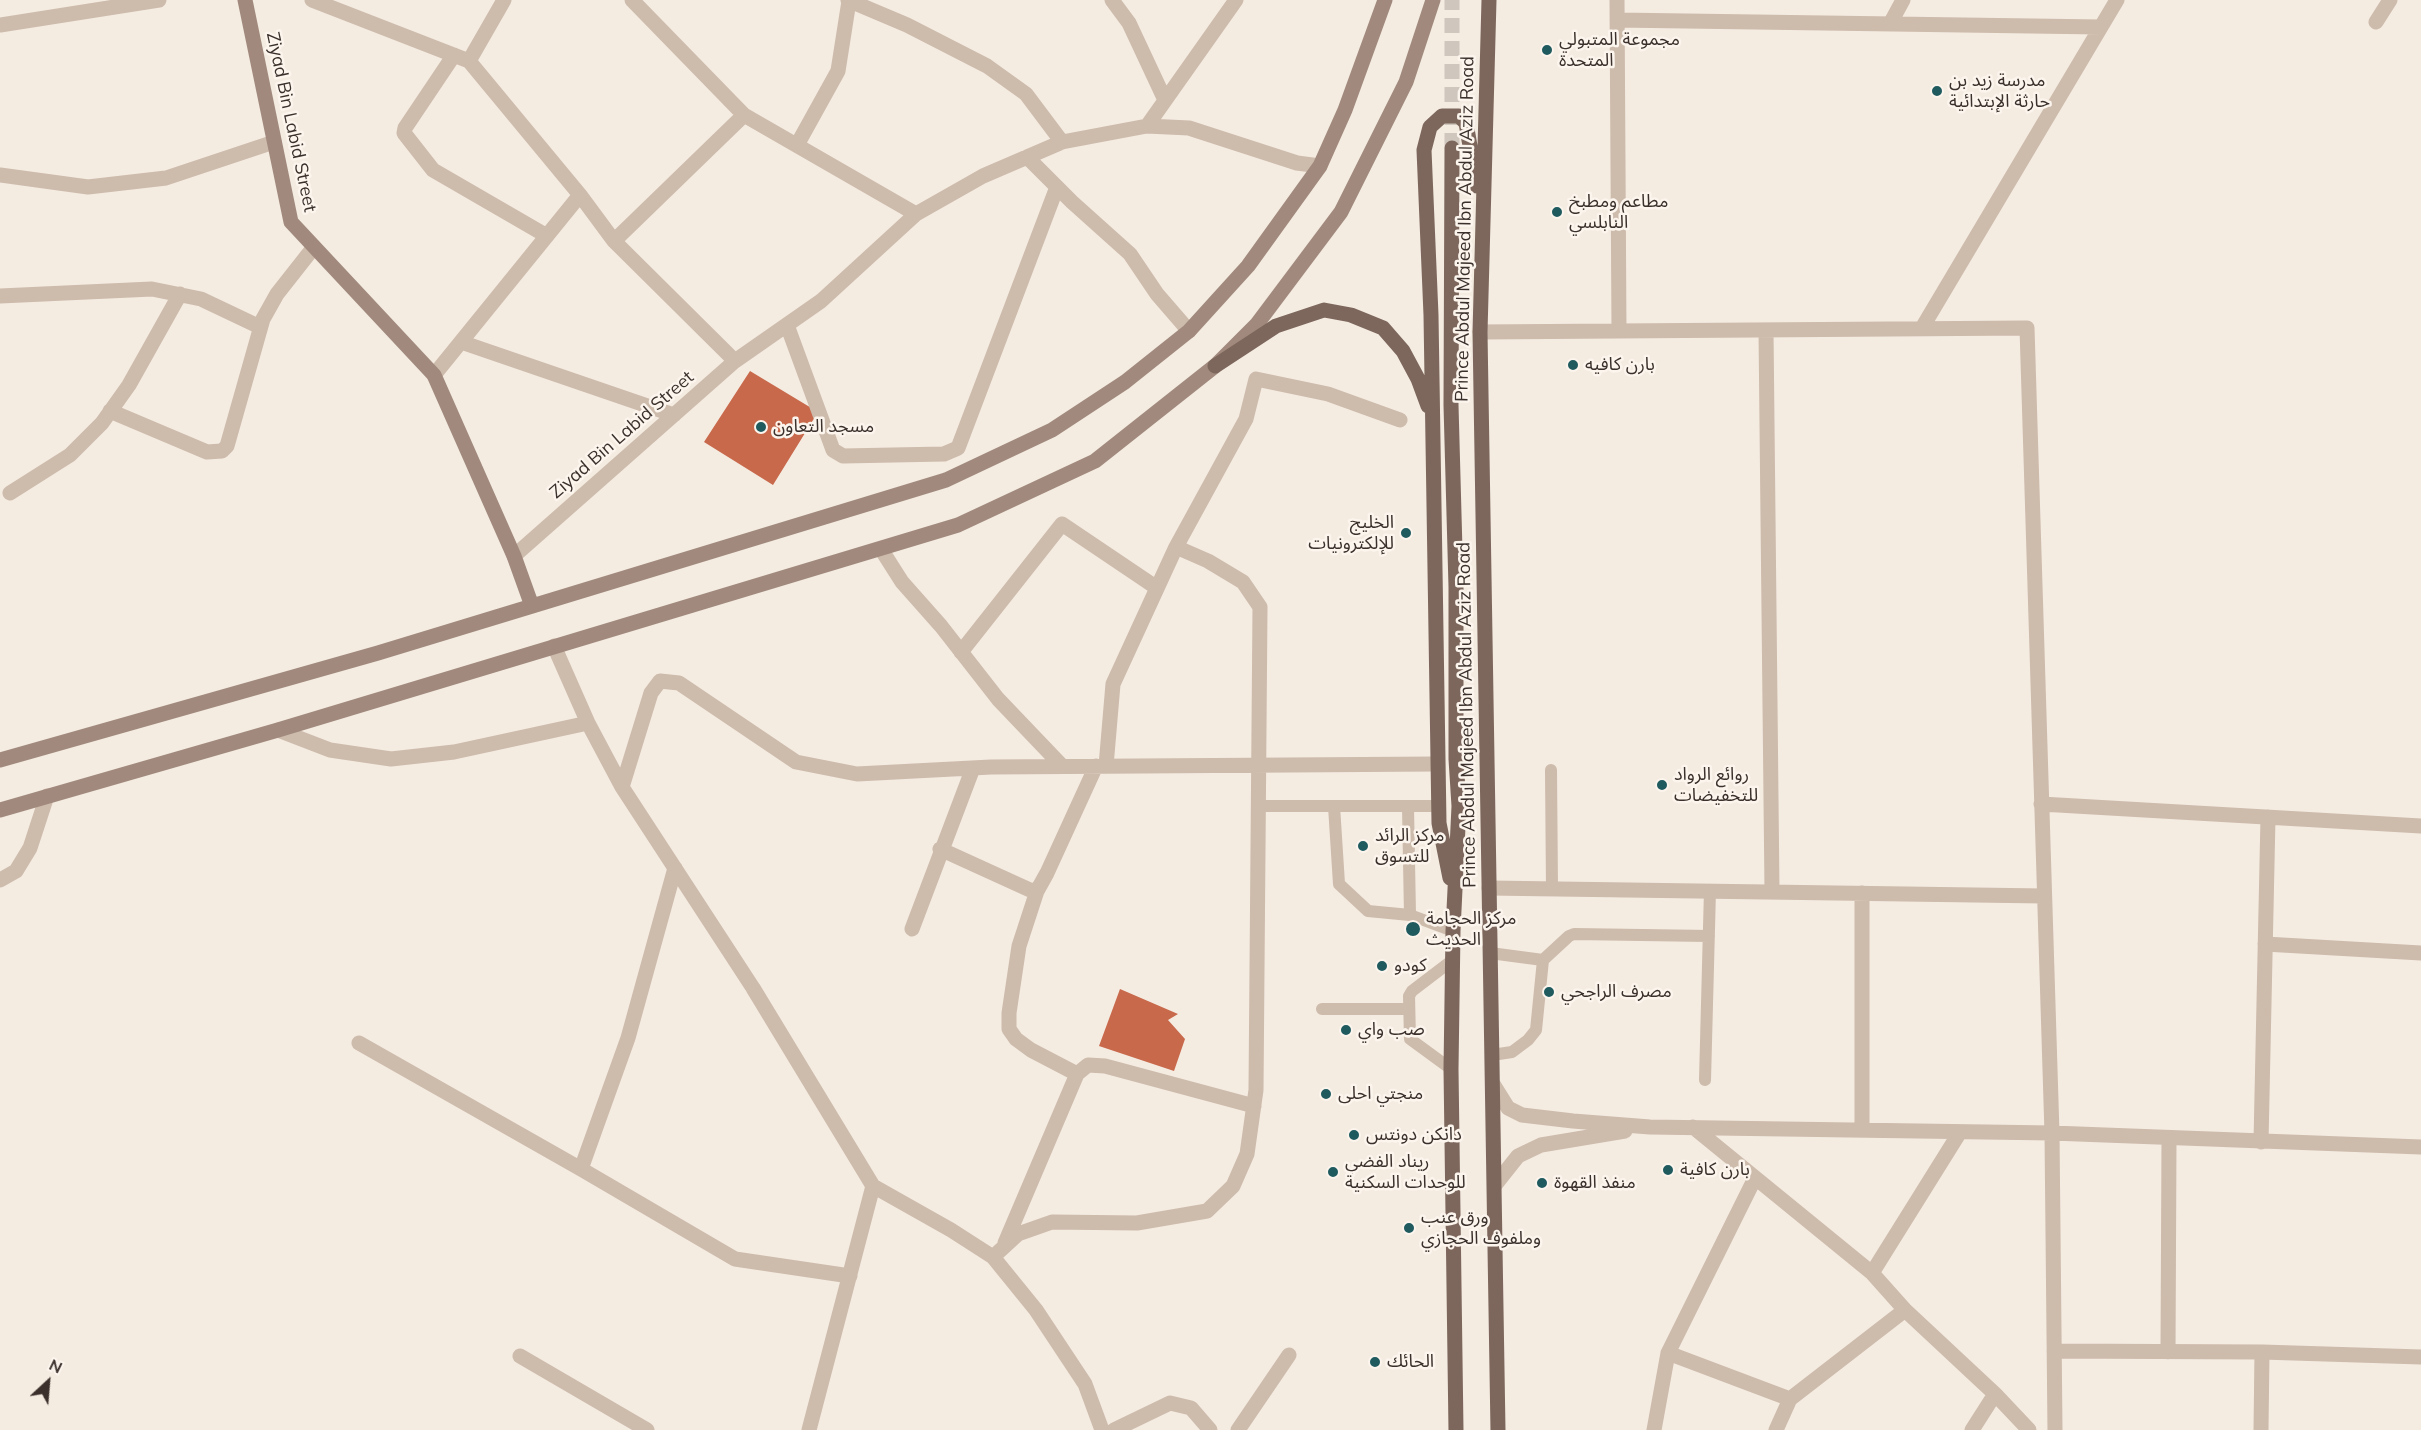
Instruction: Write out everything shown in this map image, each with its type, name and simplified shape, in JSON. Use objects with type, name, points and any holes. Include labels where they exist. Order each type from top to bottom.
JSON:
[{"type":"main road","name":"Ziyad Bin Labid Street","points":[[246,0],[291,222],[434,375],[514,556]]},
{"type":"main road","points":[[0,760],[378,653],[946,480],[1052,430],[1125,382],[1189,331],[1248,266],[1320,165],[1345,110],[1385,0]]},
{"type":"main road","points":[[1215,366],[1257,324],[1341,212],[1406,82],[1433,0]]},
{"type":"main road","name":"Prince Abdul Majeed Ibn Abdul Aziz Road","points":[[1489,0],[1480,332],[1498,1430]]},
{"type":"main road","points":[[1455,900],[1439,823],[1438,806],[1431,315],[1424,150],[1430,127],[1442,116],[1459,116],[1466,123],[1483,221]]},
{"type":"main road","name":"Prince Abdul Majeed Ibn Abdul Aziz Road","points":[[1452,148],[1452,405],[1456,587],[1456,759],[1459,806],[1453,931],[1451,1069],[1455,1430]]},
{"type":"main road","points":[[0,810],[278,730],[958,525],[1095,461],[1215,366],[1276,326],[1324,310],[1351,315],[1383,328],[1402,351],[1418,379],[1432,421]]},
{"type":"main road","points":[[514,556],[532,606]]},
{"type":"street","points":[[0,25],[159,0]]},
{"type":"street","points":[[312,0],[468,61],[580,195],[614,241],[735,361]]},
{"type":"street","points":[[468,61],[504,0]]},
{"type":"street","points":[[632,0],[744,115],[916,214]]},
{"type":"street","points":[[797,145],[838,70],[849,0],[908,25],[987,66],[1026,94],[1062,142]]},
{"type":"street","points":[[1112,0],[1129,23],[1165,100]]},
{"type":"street","points":[[1147,126],[1236,0]]},
{"type":"street","points":[[1617,0],[1619,330]]},
{"type":"street","points":[[1890,24],[1903,0]]},
{"type":"street","points":[[1922,328],[2117,0]]},
{"type":"street","points":[[2376,22],[2390,0]]},
{"type":"street","points":[[1617,20],[2101,27]]},
{"type":"street","points":[[454,55],[405,128],[404,133],[433,170],[547,236]]},
{"type":"street","points":[[614,241],[744,115]]},
{"type":"street","name":"Ziyad Bin Labid Street","points":[[514,556],[735,361],[821,301],[916,214],[983,176],[1062,142],[1147,126],[1189,128],[1297,163],[1320,165]]},
{"type":"street","points":[[0,175],[88,187],[166,178],[274,142]]},
{"type":"street","points":[[1027,157],[1130,254],[1157,294],[1189,331]]},
{"type":"street","points":[[787,325],[833,450],[843,456],[944,454],[958,448],[1057,187]]},
{"type":"street","points":[[434,375],[580,195]]},
{"type":"street","points":[[110,411],[207,452],[222,451],[226,447],[260,327],[277,294],[314,247]]},
{"type":"street","points":[[0,296],[152,289],[209,302],[260,327]]},
{"type":"street","points":[[10,493],[69,455],[87,440],[129,385],[180,294]]},
{"type":"street","points":[[1480,332],[2027,328],[2052,1134],[2055,1430]]},
{"type":"street","points":[[1766,330],[1772,891]]},
{"type":"street","points":[[461,342],[674,415]]},
{"type":"street","points":[[1077,1074],[1031,1050],[1016,1039],[1009,1029],[1009,1013],[1019,946],[1036,891],[1101,766],[1113,684],[1176,547],[1246,419],[1256,380],[1328,394],[1400,420]]},
{"type":"street","points":[[961,652],[1062,524],[1157,588]]},
{"type":"street","points":[[998,1252],[1018,1234],[1052,1222],[1137,1223],[1207,1211],[1233,1186],[1247,1154],[1256,1090],[1260,607],[1243,582],[1208,561],[1176,547]]},
{"type":"street","points":[[881,549],[902,582],[998,699],[1062,766]]},
{"type":"street","points":[[554,646],[588,723],[622,787],[753,988],[873,1186],[951,1230],[998,1252],[1085,1384],[1102,1430]]},
{"type":"street","points":[[622,787],[651,693],[660,681],[679,683],[796,762],[857,774],[1062,766],[1437,765]]},
{"type":"street","points":[[278,730],[330,750],[391,759],[454,752],[588,723]]},
{"type":"street","points":[[912,929],[940,849],[973,768]]},
{"type":"street","points":[[0,880],[16,871],[30,848],[47,796]]},
{"type":"street","points":[[2042,804],[2421,826]]},
{"type":"street","points":[[2261,1142],[2268,817]]},
{"type":"street","points":[[940,849],[1036,891]]},
{"type":"street","points":[[581,1169],[628,1038],[675,868]]},
{"type":"street","points":[[1489,888],[2044,896]]},
{"type":"street","points":[[1862,1130],[1863,893]]},
{"type":"street","points":[[2265,944],[2421,953]]},
{"type":"street","points":[[358,1043],[735,1259],[850,1276]]},
{"type":"street","points":[[998,1252],[1077,1074],[1088,1065],[1105,1066],[1254,1106]]},
{"type":"street","points":[[1493,1084],[1508,1108],[1522,1115],[1650,1127],[2052,1134],[2421,1147]]},
{"type":"street","points":[[1495,1185],[1518,1156],[1541,1145],[1650,1127]]},
{"type":"street","points":[[1693,1127],[1872,1274],[1905,1310],[1995,1394],[2029,1430]]},
{"type":"street","points":[[1872,1274],[1960,1132]]},
{"type":"street","points":[[2168,1352],[2169,1138]]},
{"type":"street","points":[[1654,1430],[1668,1353],[1755,1178]]},
{"type":"street","points":[[821,1430],[811,1423],[873,1186]]},
{"type":"street","points":[[1776,1430],[1790,1399],[1905,1310]]},
{"type":"street","points":[[2054,1351],[2262,1352],[2421,1357]]},
{"type":"street","points":[[2261,1430],[2262,1352]]},
{"type":"street","points":[[1668,1353],[1790,1399]]},
{"type":"street","points":[[1238,1430],[1289,1355]]},
{"type":"street","points":[[520,1356],[645,1430]]},
{"type":"street","points":[[1972,1430],[1995,1394]]},
{"type":"street","points":[[1114,1430],[1170,1403],[1191,1408],[1210,1430]]},
{"type":"lane","points":[[1551,770],[1552,889]]},
{"type":"lane","points":[[1259,806],[1438,806]]},
{"type":"lane","points":[[1334,806],[1339,884],[1368,911],[1410,915],[1453,931]]},
{"type":"lane","points":[[1408,807],[1410,915]]},
{"type":"lane","points":[[1705,1080],[1710,891]]},
{"type":"lane","points":[[1492,1055],[1512,1052],[1528,1040],[1536,1030],[1543,960],[1569,936],[1574,934],[1709,936]]},
{"type":"lane","points":[[1490,953],[1543,960]]},
{"type":"lane","points":[[1451,1069],[1410,1039],[1409,996],[1412,991],[1454,959]]},
{"type":"lane","points":[[1323,1009],[1409,1009]]},
{"type":"building","name":"مسجد التعاون","points":[[750,371],[818,412],[773,485],[704,442]]},
{"type":"building","points":[[1120,989],[1178,1014],[1168,1020],[1185,1039],[1174,1071],[1099,1046]]},
{"type":"tunnel","points":[[1452,0],[1452,148]]},
{"type":"place","name":"مجموعة المتبولي المتحدة","points":[[1547,50]]},
{"type":"place","name":"مدرسة زيد بن حارثة الإبتدائية","points":[[1937,91]]},
{"type":"place","name":"مطاعم ومطبخ النابلسي","points":[[1557,212]]},
{"type":"place","name":"بارن كافيه","points":[[1573,365]]},
{"type":"place","name":"مسجد التعاون","points":[[761,427]]},
{"type":"place","name":"الخليج للإلكترونيات","points":[[1406,533]]},
{"type":"place","name":"روائع الرواد للتخفيضات","points":[[1662,785]]},
{"type":"place","name":"مركز الرائد للتسوق","points":[[1363,846]]},
{"type":"place","name":"مركز الحجامة الحديث","points":[[1413,929]]},
{"type":"place","name":"كودو","points":[[1382,966]]},
{"type":"place","name":"مصرف الراجحي","points":[[1549,992]]},
{"type":"place","name":"صب واي","points":[[1346,1030]]},
{"type":"place","name":"منجتي احلى","points":[[1326,1094]]},
{"type":"place","name":"دانكن دونتس","points":[[1354,1135]]},
{"type":"place","name":"بارن كافية","points":[[1668,1170]]},
{"type":"place","name":"ريناد الفضي للوحدات السكنية","points":[[1333,1172]]},
{"type":"place","name":"منفذ القهوة","points":[[1542,1183]]},
{"type":"place","name":"ورق عنب وملفوف الحجازي","points":[[1409,1228]]},
{"type":"place","name":"الحائك","points":[[1375,1362]]}]
